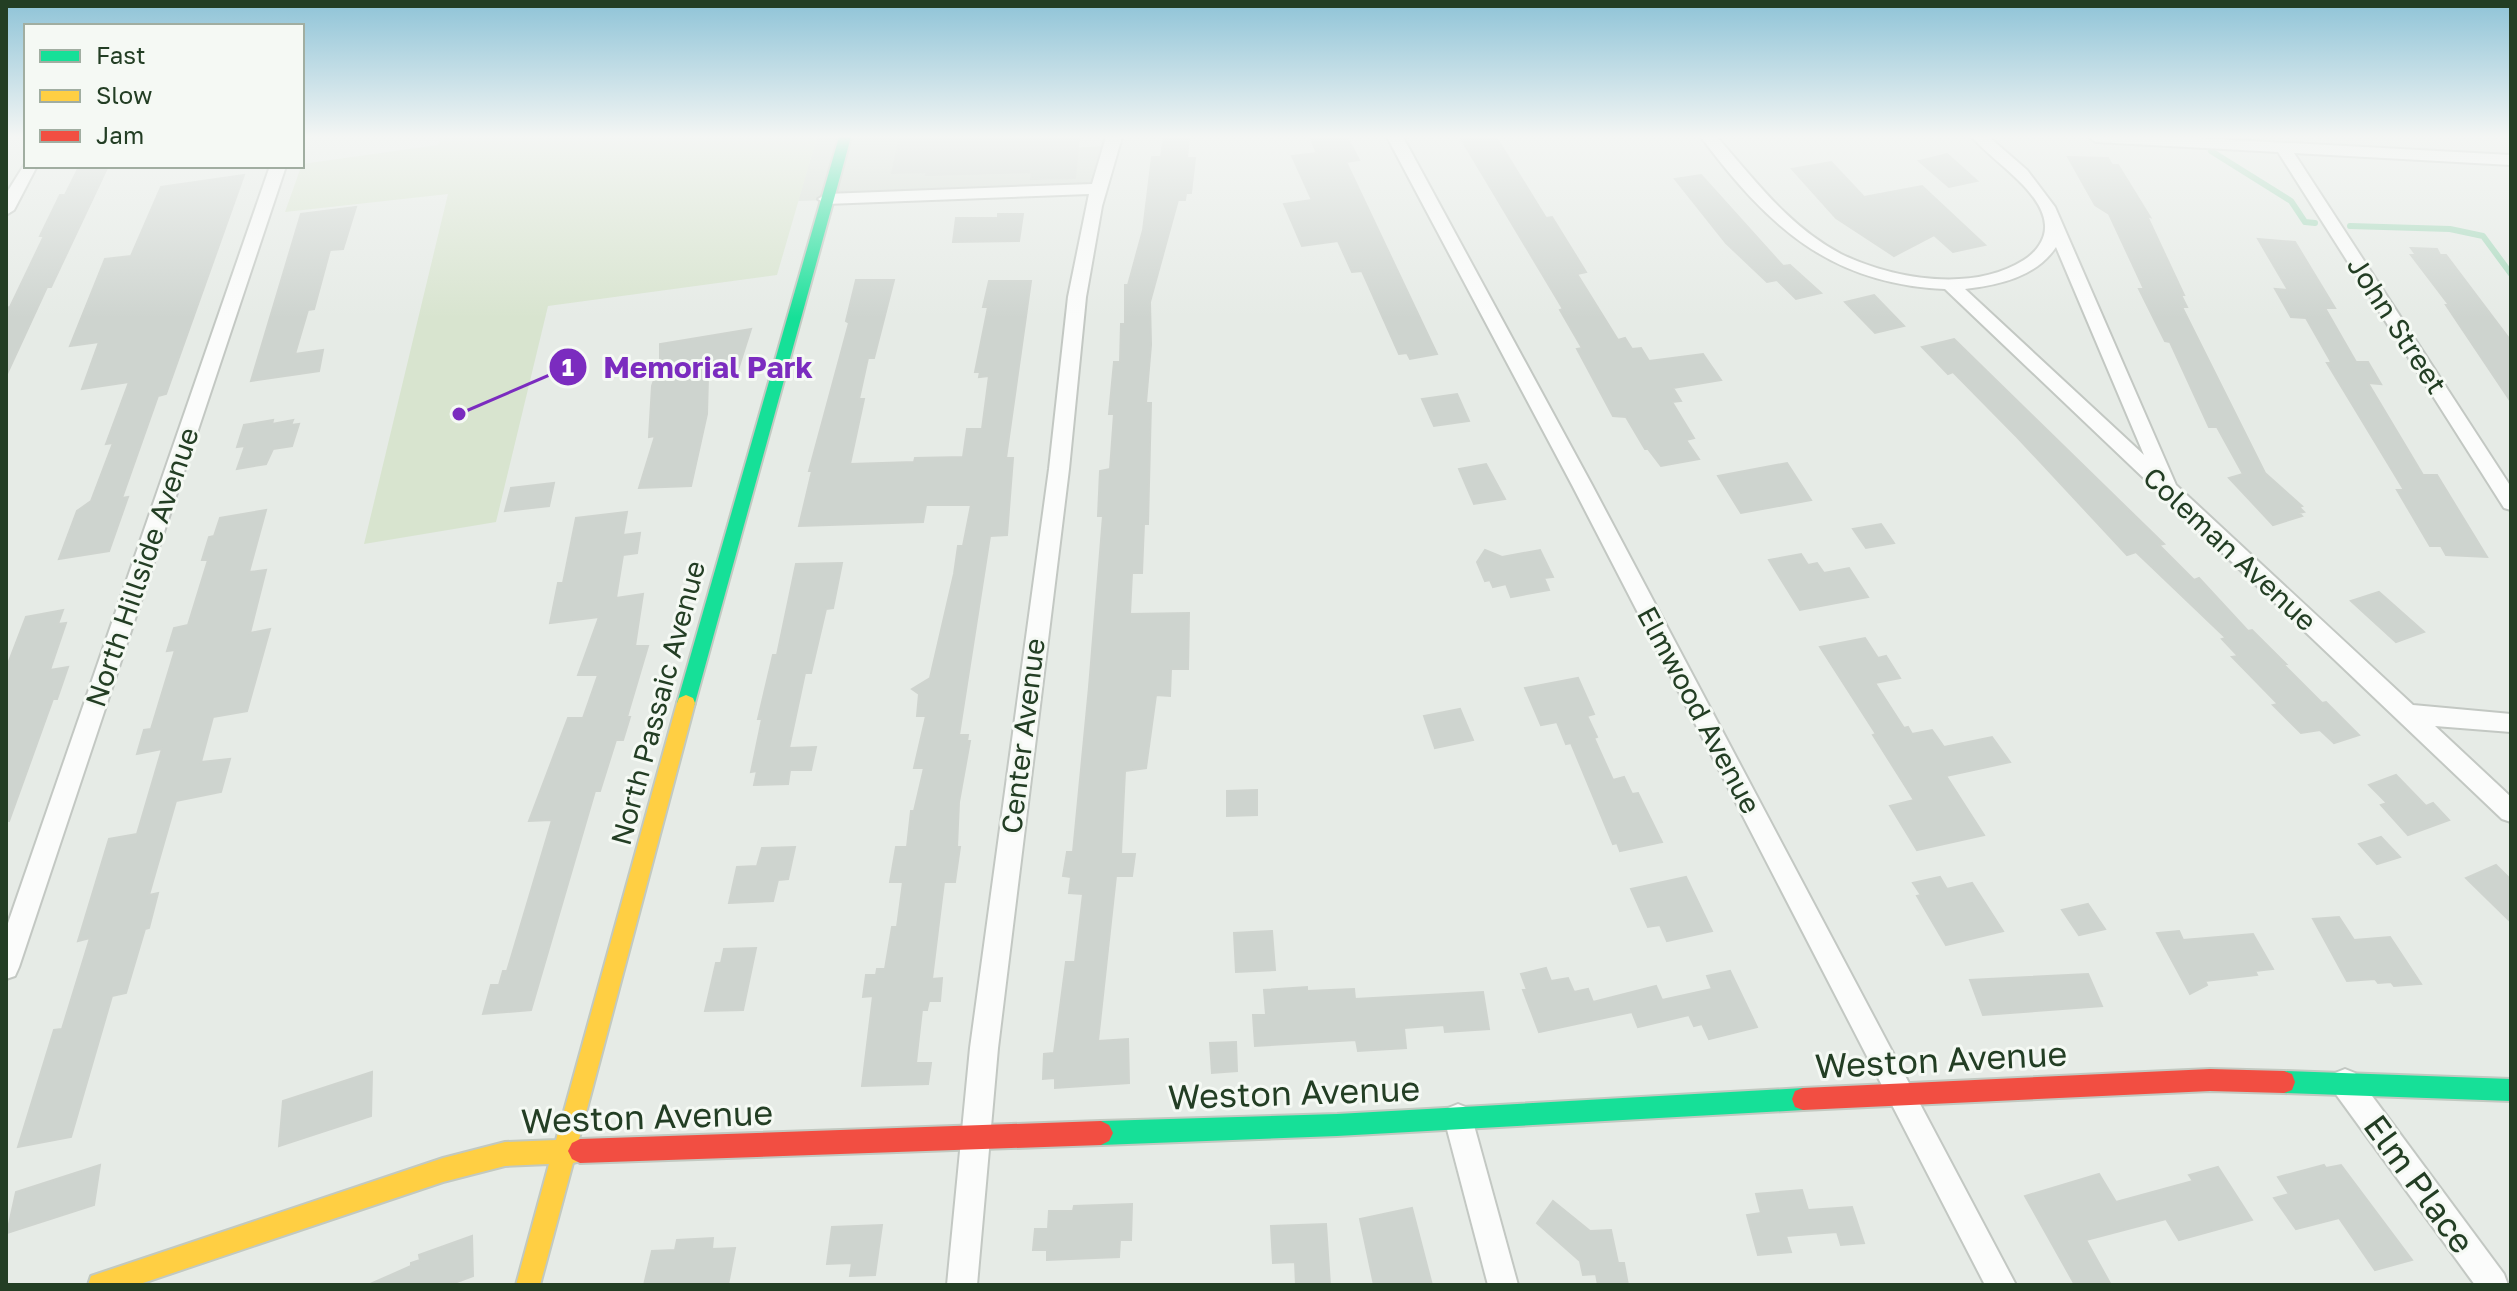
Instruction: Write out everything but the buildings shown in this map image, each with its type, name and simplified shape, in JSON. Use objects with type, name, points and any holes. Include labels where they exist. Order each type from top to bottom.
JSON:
[{"type":"street","name":"North Hillside Avenue","points":[[6,967],[267,197]]},
{"type":"street","points":[[826,199],[874,197]]},
{"type":"street","name":"Center Avenue","points":[[962,1285],[975,1137],[1077,297],[1097,197]]},
{"type":"street","name":"Elmwood Avenue","points":[[1427,197],[2001,1285]]},
{"type":"street","points":[[1763,197],[1792,230],[1835,258],[1891,277],[1950,284],[1990,280],[2023,269],[2050,245],[2054,223]]},
{"type":"street","points":[[2040,197],[2047,207],[2170,493]]},
{"type":"street","name":"John Street","points":[[2315,197],[2511,503]]},
{"type":"street","name":"North Passaic Avenue","points":[[528,1285],[826,199]]},
{"type":"street","name":"Coleman Avenue","points":[[1950,284],[2511,812]]},
{"type":"street","points":[[2407,714],[2511,723]]},
{"type":"street","name":"Weston Avenue","points":[[100,1285],[443,1170],[505,1154],[1458,1118],[2210,1080],[2511,1090]]},
{"type":"street","name":"Elm Place","points":[[2345,1083],[2493,1285]]},
{"type":"street","points":[[1458,1118],[1503,1285]]},
{"type":"shaded area","points":[[799,197],[911,197],[798,201]]},
{"type":"green space","points":[[290,197],[419,197],[285,212]]},
{"type":"green space","points":[[447,197],[800,197],[777,275],[548,306],[496,522],[364,544]]},
{"type":"waterway","points":[[2285,197],[2305,222],[2315,223]]},
{"type":"waterway","points":[[2350,226],[2450,229],[2483,236],[2511,274]]},
{"type":"traffic: fast","points":[[686,703],[828,197]]},
{"type":"traffic: fast","points":[[2284,1082],[2511,1090]]},
{"type":"traffic: fast","points":[[1101,1133],[1337,1125],[1803,1099]]},
{"type":"traffic: slow","points":[[528,1285],[686,703]]},
{"type":"traffic: slow","points":[[100,1285],[443,1170],[505,1154],[580,1151]]},
{"type":"traffic: jam","points":[[1803,1099],[2210,1080],[2284,1082]]},
{"type":"traffic: jam","points":[[580,1151],[1101,1133]]},
{"type":"place","name":"Memorial Park","points":[[459,414]]}]
